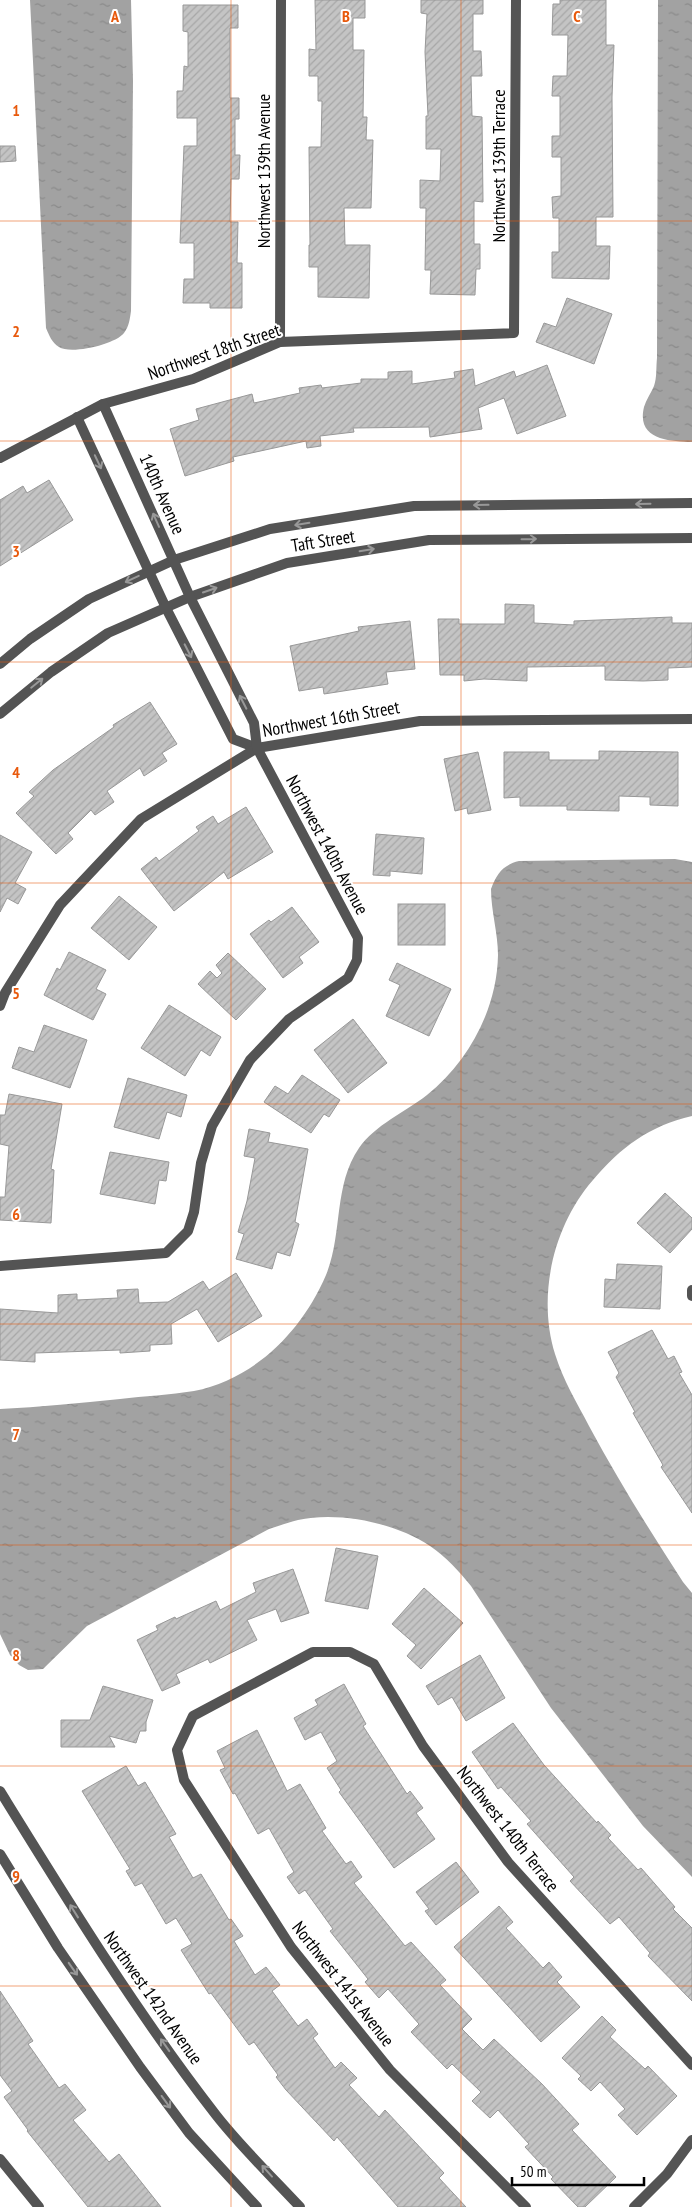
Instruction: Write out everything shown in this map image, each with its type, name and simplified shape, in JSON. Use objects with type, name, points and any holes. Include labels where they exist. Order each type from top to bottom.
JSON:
[{"type":"street","name":"Northwest 139th Avenue","points":[[280,342],[281,0]]},
{"type":"street","name":"Northwest 139th Terrace","points":[[514,333],[516,0]]},
{"type":"street","name":"Northwest 18th Street","points":[[0,458],[103,404],[193,379],[280,342],[514,333]]},
{"type":"street","name":"140th Avenue","points":[[103,404],[190,597]]},
{"type":"street","points":[[77,418],[166,608],[232,739],[257,748]]},
{"type":"street","name":"Taft Street","points":[[0,664],[30,639],[89,599],[174,560],[270,529],[414,506],[692,503]]},
{"type":"street","name":"Taft Street","points":[[0,714],[51,672],[108,632],[190,597],[287,563],[429,540],[692,538]]},
{"type":"street","name":"Northwest 140th Avenue","points":[[0,1266],[166,1253],[188,1231],[194,1212],[201,1163],[212,1126],[250,1060],[289,1019],[348,978],[358,960],[358,938],[257,748],[254,723],[190,597]]},
{"type":"street","name":"Northwest 16th Street","points":[[0,1006],[5,993],[60,905],[142,819],[257,748],[420,721],[692,719]]},
{"type":"street","points":[[692,1290],[692,1296]]},
{"type":"street","name":"Northwest 140th Terrace","points":[[177,1750],[192,1716],[313,1652],[350,1652],[374,1664],[423,1746],[508,1862],[692,2066]]},
{"type":"street","name":"Northwest 141st Avenue","points":[[177,1750],[184,1780],[290,1947],[390,2070],[526,2207]]},
{"type":"street","name":"Northwest 142nd Avenue","points":[[0,1791],[87,1933],[169,2051],[217,2116],[300,2207]]},
{"type":"street","points":[[0,1854],[58,1948],[140,2067],[189,2133],[257,2207]]},
{"type":"street","points":[[634,2207],[667,2174],[692,2140]]},
{"type":"street","points":[[0,2159],[39,2207]]},
{"type":"water","points":[[30,0],[131,0],[133,81],[131,311],[127,328],[119,337],[103,344],[83,349],[73,350],[59,347],[53,341],[46,328]]},
{"type":"water","points":[[658,0],[692,0],[692,442],[674,441],[657,436],[645,426],[643,418],[645,404],[655,383],[657,358]]},
{"type":"water","points":[[675,859],[692,862],[692,1116],[662,1126],[637,1139],[614,1157],[579,1198],[568,1218],[552,1262],[548,1309],[550,1332],[555,1354],[570,1391],[634,1505],[692,1593],[692,1877],[643,1826],[551,1708],[462,1575],[430,1546],[401,1531],[384,1525],[349,1518],[331,1517],[298,1520],[269,1529],[87,1626],[43,1669],[28,1670],[19,1665],[10,1655],[0,1634],[0,1409],[194,1391],[216,1385],[237,1376],[274,1350],[304,1315],[326,1275],[335,1243],[345,1178],[359,1148],[373,1132],[427,1095],[442,1081],[468,1050],[478,1032],[492,995],[496,975],[498,947],[491,889],[501,870],[519,861]]},
{"type":"building","points":[[315,0],[365,0],[365,18],[353,18],[353,50],[364,50],[363,117],[367,117],[366,140],[373,140],[371,208],[344,208],[345,245],[370,245],[369,298],[318,297],[318,267],[309,267],[309,147],[321,147],[322,101],[318,101],[318,76],[309,76],[309,49],[316,50]]},
{"type":"building","points":[[421,0],[483,0],[483,14],[473,14],[473,51],[481,51],[482,76],[471,76],[472,116],[482,117],[483,202],[474,201],[474,244],[480,244],[480,269],[476,269],[475,295],[430,294],[431,270],[425,270],[426,208],[420,208],[420,180],[440,181],[441,149],[426,149],[426,116],[428,116],[425,52],[427,14],[421,13]]},
{"type":"building","points":[[560,0],[606,0],[606,45],[614,45],[612,97],[613,217],[596,217],[596,246],[610,246],[609,279],[552,278],[552,252],[559,252],[559,218],[553,218],[552,197],[561,196],[561,157],[552,157],[552,136],[560,136],[560,96],[552,96],[553,76],[567,76],[568,35],[552,35],[553,4],[560,4]]},
{"type":"building","points":[[183,5],[238,5],[238,28],[230,28],[230,98],[239,98],[239,119],[235,119],[235,155],[240,155],[239,179],[231,179],[230,222],[238,222],[237,263],[242,263],[242,308],[210,308],[210,303],[183,303],[184,279],[194,279],[194,243],[180,243],[184,146],[197,146],[197,118],[177,118],[177,91],[183,91],[184,66],[188,67],[188,32],[183,31]]},
{"type":"building","points":[[0,146],[15,146],[16,161],[0,162]]},
{"type":"building","points":[[567,298],[612,314],[594,364],[536,342],[544,323],[556,327]]},
{"type":"building","points":[[547,365],[566,416],[517,434],[504,398],[478,408],[482,429],[430,437],[429,427],[353,428],[354,432],[320,436],[321,446],[307,448],[306,441],[233,457],[234,461],[185,476],[170,429],[199,420],[196,409],[252,394],[254,403],[300,393],[299,388],[321,385],[322,388],[361,383],[361,379],[388,379],[388,372],[412,371],[412,384],[455,378],[454,372],[473,369],[475,386],[514,371],[516,377]]},
{"type":"building","points":[[49,480],[73,520],[0,566],[0,500],[23,486],[27,493]]},
{"type":"building","points":[[505,604],[534,605],[534,623],[574,625],[574,621],[672,617],[672,623],[692,623],[692,667],[668,668],[668,680],[643,681],[605,680],[605,666],[527,667],[527,681],[484,679],[464,681],[464,675],[440,675],[438,619],[459,619],[459,624],[505,624]]},
{"type":"building","points":[[410,621],[415,669],[386,672],[388,684],[324,694],[323,687],[299,691],[290,646],[359,631],[358,627]]},
{"type":"building","points":[[150,702],[177,744],[162,753],[167,761],[144,776],[140,768],[107,791],[114,802],[95,815],[91,810],[68,833],[73,839],[56,854],[16,813],[34,796],[29,792],[53,770],[114,727],[113,725]]},
{"type":"building","points":[[599,751],[678,752],[678,806],[650,805],[650,797],[619,796],[619,811],[567,810],[567,806],[520,806],[520,797],[504,798],[504,752],[549,752],[549,760],[599,760]]},
{"type":"building","points":[[478,752],[491,810],[468,814],[467,808],[455,811],[444,759]]},
{"type":"building","points":[[246,807],[273,852],[228,879],[224,872],[174,911],[141,869],[156,857],[159,861],[199,831],[196,827],[213,816],[218,824]]},
{"type":"building","points":[[376,834],[424,838],[422,874],[390,871],[390,876],[373,875]]},
{"type":"building","points":[[0,835],[32,852],[15,883],[26,889],[18,904],[7,898],[0,912]]},
{"type":"building","points":[[119,896],[157,927],[129,960],[91,928]]},
{"type":"building","points":[[398,904],[445,904],[445,945],[398,945]]},
{"type":"building","points":[[292,907],[319,942],[299,957],[303,963],[283,978],[250,934],[269,920],[271,922]]},
{"type":"building","points":[[69,952],[106,970],[96,989],[106,994],[93,1020],[44,995],[57,968],[60,970]]},
{"type":"building","points":[[228,953],[266,989],[236,1020],[198,984],[210,971],[217,978],[222,973],[216,965]]},
{"type":"building","points":[[397,963],[451,989],[429,1036],[386,1016],[400,985],[389,980]]},
{"type":"building","points":[[169,1005],[221,1037],[210,1056],[201,1050],[185,1076],[141,1048]]},
{"type":"building","points":[[353,1019],[387,1063],[348,1093],[314,1050]]},
{"type":"building","points":[[44,1025],[87,1040],[70,1088],[12,1068],[19,1047],[34,1052]]},
{"type":"building","points":[[302,1075],[340,1100],[329,1117],[324,1114],[311,1133],[264,1102],[275,1086],[288,1094]]},
{"type":"building","points":[[128,1078],[187,1095],[181,1117],[167,1112],[159,1139],[114,1127]]},
{"type":"building","points":[[9,1094],[62,1104],[51,1169],[54,1170],[51,1223],[0,1220],[0,1197],[5,1197],[9,1146],[0,1144],[0,1115],[5,1115]]},
{"type":"building","points":[[249,1129],[270,1133],[268,1142],[308,1149],[295,1222],[299,1224],[290,1256],[277,1252],[272,1269],[236,1259],[244,1234],[238,1232],[247,1201],[255,1158],[244,1156]]},
{"type":"building","points":[[110,1152],[169,1162],[166,1181],[159,1180],[155,1204],[100,1194]]},
{"type":"building","points":[[665,1193],[692,1218],[692,1229],[670,1253],[637,1223]]},
{"type":"building","points":[[617,1264],[662,1266],[660,1309],[604,1307],[605,1279],[616,1280]]},
{"type":"building","points":[[236,1273],[262,1316],[218,1342],[197,1309],[171,1324],[172,1344],[150,1345],[150,1351],[120,1353],[120,1350],[35,1353],[35,1362],[0,1360],[0,1309],[58,1313],[58,1295],[77,1294],[77,1300],[118,1298],[117,1290],[138,1289],[139,1303],[168,1302],[203,1281],[209,1290]]},
{"type":"building","points":[[652,1330],[668,1359],[674,1356],[682,1372],[679,1373],[692,1395],[692,1513],[661,1467],[663,1465],[633,1413],[635,1412],[616,1377],[619,1373],[608,1352]]},
{"type":"building","points":[[336,1548],[378,1556],[368,1609],[325,1601]]},
{"type":"building","points":[[293,1569],[309,1613],[281,1622],[276,1609],[247,1620],[257,1640],[210,1663],[208,1659],[176,1674],[180,1683],[162,1691],[137,1640],[158,1630],[156,1626],[216,1601],[220,1610],[256,1592],[253,1583]]},
{"type":"building","points":[[424,1588],[463,1623],[421,1669],[407,1656],[416,1645],[392,1624]]},
{"type":"building","points":[[480,1655],[505,1698],[466,1721],[452,1697],[438,1705],[426,1686]]},
{"type":"building","points":[[344,1684],[366,1724],[363,1726],[407,1794],[410,1791],[423,1808],[416,1813],[435,1839],[394,1868],[339,1792],[341,1790],[327,1768],[337,1761],[321,1732],[305,1740],[294,1718],[318,1705],[315,1700]]},
{"type":"building","points":[[103,1686],[153,1700],[146,1722],[146,1731],[140,1731],[136,1743],[109,1736],[115,1747],[61,1747],[61,1720],[90,1720]]},
{"type":"building","points":[[513,1723],[544,1765],[597,1823],[598,1821],[611,1835],[608,1838],[638,1870],[641,1868],[675,1907],[673,1909],[692,1928],[692,2001],[648,1956],[650,1953],[619,1917],[610,1924],[570,1881],[574,1877],[527,1824],[531,1821],[501,1787],[498,1789],[472,1752]]},
{"type":"building","points":[[257,1730],[287,1791],[300,1784],[326,1828],[322,1831],[346,1864],[351,1861],[362,1877],[354,1883],[405,1946],[411,1942],[446,1980],[440,1985],[472,2019],[462,2029],[483,2050],[494,2039],[542,2084],[579,2124],[572,2130],[616,2177],[585,2207],[578,2207],[551,2179],[553,2177],[525,2147],[529,2144],[498,2110],[490,2118],[472,2101],[481,2092],[452,2064],[447,2069],[411,2032],[419,2024],[388,1989],[379,1998],[365,1982],[368,1979],[330,1931],[333,1929],[305,1890],[299,1894],[287,1877],[294,1872],[269,1828],[258,1834],[220,1770],[225,1768],[217,1751]]},
{"type":"building","points":[[126,1766],[138,1786],[145,1782],[176,1834],[169,1837],[193,1878],[201,1874],[229,1920],[231,1919],[243,1936],[234,1941],[255,1975],[266,1967],[280,1985],[272,1991],[298,2026],[307,2019],[318,2034],[313,2038],[335,2068],[341,2062],[357,2078],[349,2085],[379,2117],[385,2110],[444,2173],[439,2178],[466,2207],[398,2207],[337,2137],[334,2141],[286,2090],[276,2077],[278,2075],[254,2042],[249,2045],[211,1993],[209,1994],[181,1950],[192,1944],[176,1918],[166,1924],[142,1883],[135,1886],[126,1871],[130,1869],[82,1791]]},
{"type":"building","points":[[456,1862],[479,1892],[436,1925],[425,1911],[429,1909],[416,1892]]},
{"type":"building","points":[[499,1906],[513,1922],[506,1928],[543,1968],[549,1962],[562,1977],[557,1982],[580,2007],[541,2042],[454,1947]]},
{"type":"building","points":[[0,1991],[33,2041],[28,2044],[59,2088],[65,2084],[86,2110],[73,2120],[109,2162],[119,2154],[161,2207],[88,2207],[27,2131],[4,2097],[12,2091],[0,2075]]},
{"type":"building","points":[[602,2016],[616,2030],[610,2037],[645,2069],[648,2066],[677,2096],[637,2135],[618,2115],[625,2109],[600,2082],[591,2091],[578,2079],[581,2076],[562,2058]]}]
